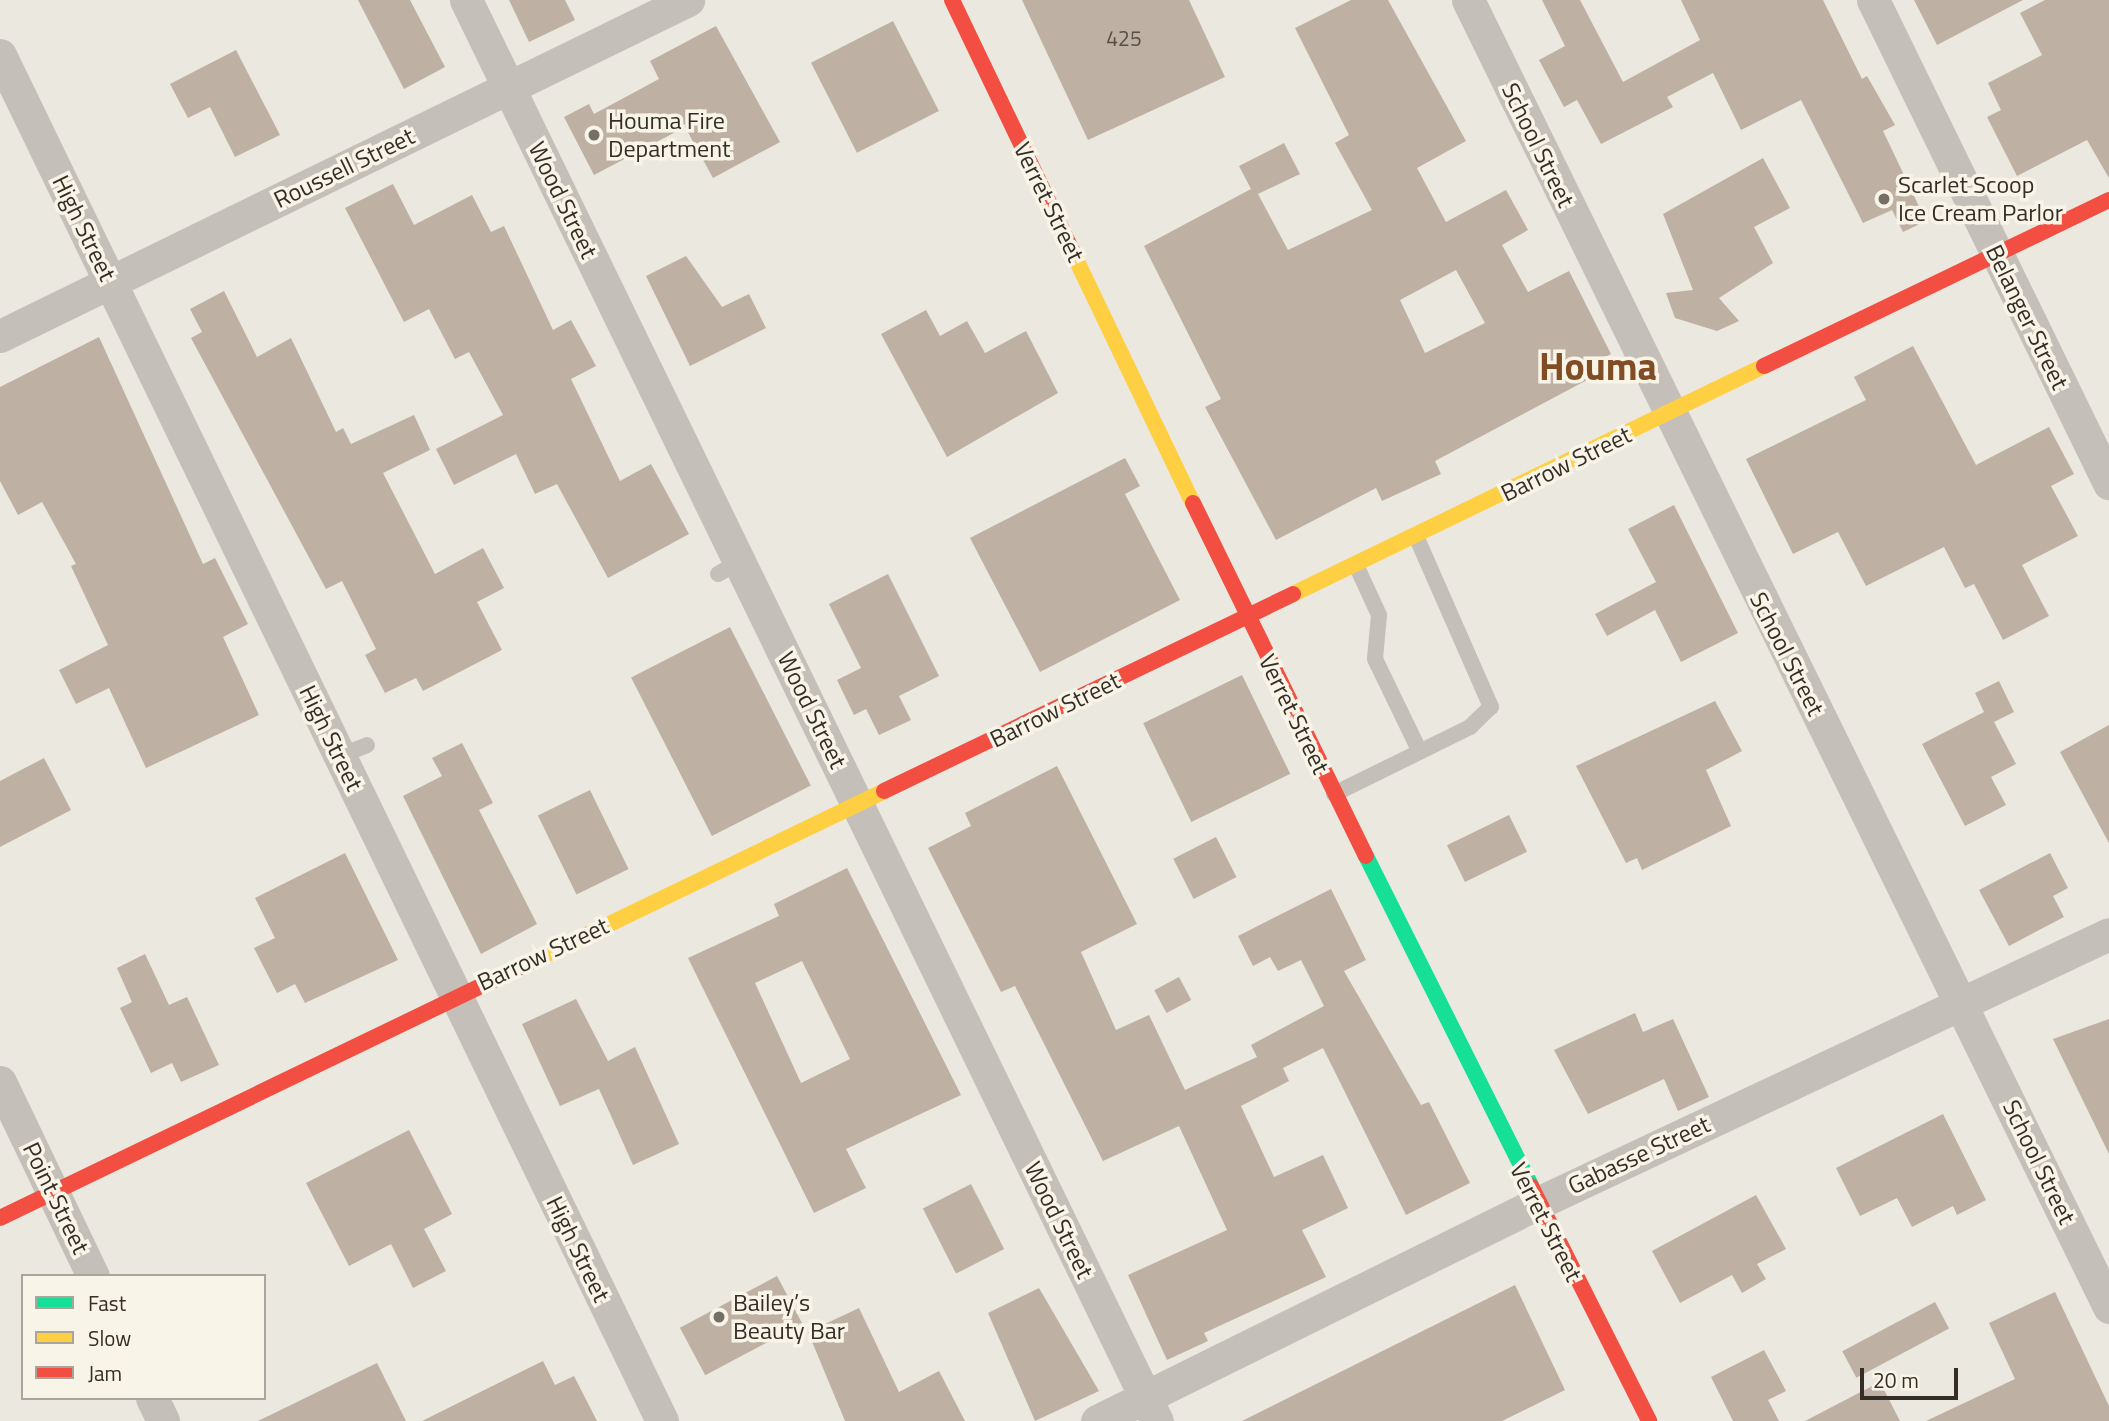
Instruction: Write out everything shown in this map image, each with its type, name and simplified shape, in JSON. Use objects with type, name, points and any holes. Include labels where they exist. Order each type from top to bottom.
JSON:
[{"type":"main road","name":"Verret Street","points":[[952,0],[1247,618],[1536,1203],[1649,1421]]},
{"type":"main road","name":"Barrow Street","points":[[0,1218],[455,996],[1247,618],[2109,200]]},
{"type":"street","name":"Wood Street","points":[[466,0],[729,568],[858,804],[1151,1410]]},
{"type":"street","name":"Roussell Street","points":[[0,336],[688,0]]},
{"type":"street","name":"School Street","points":[[1468,0],[1667,414],[1962,1003],[2109,1307]]},
{"type":"street","name":"Belanger Street","points":[[1873,0],[2109,483]]},
{"type":"street","name":"High Street","points":[[0,55],[112,283],[353,751],[455,996],[662,1421]]},
{"type":"street","name":"Gabasse Street","points":[[1097,1421],[1151,1410],[1536,1203],[2109,933]]},
{"type":"street","name":"Point Street","points":[[0,1082],[92,1274]]},
{"type":"street","points":[[153,1400],[163,1421]]},
{"type":"lane","points":[[1334,794],[1480,721],[1491,699],[1416,536]]},
{"type":"lane","points":[[1356,565],[1379,615],[1375,659],[1420,752]]},
{"type":"building","points":[[358,0],[410,0],[445,67],[404,89]]},
{"type":"building","points":[[509,0],[565,0],[575,20],[529,42]]},
{"type":"building","points":[[1022,0],[1189,0],[1225,77],[1088,140]]},
{"type":"building","points":[[1351,0],[1388,0],[1466,141],[1417,168],[1446,222],[1506,190],[1528,230],[1502,245],[1528,292],[1569,271],[1611,354],[1583,369],[1589,379],[1435,461],[1441,474],[1382,501],[1376,488],[1276,540],[1205,407],[1221,399],[1144,246],[1251,189],[1239,166],[1284,143],[1300,174],[1258,194],[1288,250],[1372,210],[1335,143],[1349,135],[1295,28]],"holes":[[[1456,270],[1485,323],[1425,353],[1400,300]]]},
{"type":"building","points":[[1542,0],[1580,0],[1623,82],[1700,40],[1681,0],[1823,0],[1862,79],[1867,76],[1895,125],[1883,131],[1926,221],[1903,232],[1892,210],[1863,223],[1801,100],[1741,130],[1713,73],[1667,97],[1673,107],[1601,144],[1577,100],[1564,107],[1539,60],[1565,46]]},
{"type":"building","points":[[1914,0],[2023,0],[1937,45]]},
{"type":"building","points":[[2045,0],[2109,0],[2109,178],[2087,140],[2017,176],[1987,117],[2001,110],[1988,83],[2042,55],[2020,13]]},
{"type":"building","points":[[893,21],[939,111],[857,153],[811,63]]},
{"type":"building","points":[[716,26],[780,142],[713,178],[685,127],[594,175],[564,117],[589,104],[594,114],[659,79],[650,61]]},
{"type":"building","points":[[236,50],[280,135],[235,157],[210,107],[188,118],[170,84]]},
{"type":"building","points":[[1763,158],[1790,208],[1754,227],[1773,263],[1719,298],[1739,321],[1717,331],[1675,318],[1666,293],[1693,290],[1663,214]]},
{"type":"building","points":[[393,184],[414,225],[472,195],[491,232],[504,226],[553,330],[571,320],[596,366],[571,379],[620,481],[651,464],[689,534],[608,578],[557,484],[535,494],[516,454],[454,485],[436,449],[503,415],[469,352],[455,359],[429,309],[404,322],[345,208]]},
{"type":"building","points":[[686,256],[722,307],[749,294],[766,328],[690,366],[646,276]]},
{"type":"building","points":[[224,291],[257,357],[291,338],[336,432],[343,428],[351,444],[414,415],[430,450],[383,473],[435,574],[483,548],[504,588],[477,602],[502,650],[423,691],[416,678],[385,693],[365,655],[376,649],[342,581],[326,589],[191,338],[202,332],[190,309]]},
{"type":"building","points":[[926,310],[940,336],[967,321],[985,353],[1026,331],[1058,393],[947,457],[881,334]]},
{"type":"building","points":[[99,337],[203,564],[215,558],[248,624],[223,637],[259,715],[146,768],[109,688],[76,704],[59,670],[108,645],[71,566],[76,564],[42,502],[18,515],[0,481],[0,387]]},
{"type":"building","points":[[1913,346],[1976,465],[2049,427],[2074,474],[2051,486],[2078,536],[2022,565],[2049,616],[2003,640],[1974,584],[1965,588],[1944,547],[1866,586],[1838,532],[1793,554],[1746,459],[1866,400],[1854,377]]},
{"type":"building","points":[[1125,458],[1140,486],[1125,494],[1180,600],[1040,672],[970,538]]},
{"type":"building","points":[[1674,505],[1738,633],[1681,662],[1655,610],[1607,636],[1595,614],[1656,582],[1628,529]]},
{"type":"building","points":[[888,574],[939,676],[899,696],[911,720],[879,735],[866,709],[854,715],[837,680],[861,668],[829,604]]},
{"type":"building","points":[[730,627],[811,786],[712,836],[631,677]]},
{"type":"building","points":[[1242,675],[1290,774],[1191,822],[1143,723]]},
{"type":"building","points":[[1999,681],[2014,712],[1994,722],[2016,764],[1991,777],[2006,805],[1965,826],[1922,744],[1984,712],[1975,693]]},
{"type":"building","points":[[1715,701],[1742,751],[1706,770],[1731,826],[1642,870],[1637,858],[1626,863],[1576,766]]},
{"type":"building","points":[[2109,725],[2109,843],[2060,752]]},
{"type":"building","points":[[462,743],[493,803],[479,810],[537,924],[481,954],[403,796],[442,776],[432,758]]},
{"type":"building","points":[[44,758],[71,810],[0,847],[0,781]]},
{"type":"building","points":[[1057,766],[1137,924],[1081,952],[1116,1030],[1149,1015],[1185,1090],[1257,1057],[1251,1045],[1324,1006],[1301,960],[1278,971],[1270,957],[1253,966],[1238,936],[1331,889],[1366,960],[1344,971],[1421,1105],[1429,1102],[1470,1183],[1406,1215],[1323,1048],[1283,1068],[1289,1081],[1241,1106],[1274,1177],[1323,1155],[1348,1208],[1302,1230],[1326,1277],[1204,1333],[1208,1341],[1167,1360],[1128,1275],[1227,1230],[1179,1126],[1103,1161],[1015,986],[1001,992],[928,848],[971,826],[965,813]]},
{"type":"building","points":[[590,790],[629,869],[576,895],[538,815]]},
{"type":"building","points":[[1509,815],[1527,852],[1465,882],[1447,845]]},
{"type":"building","points":[[1216,837],[1236,877],[1194,899],[1173,859]]},
{"type":"building","points":[[345,853],[398,960],[305,1003],[295,984],[277,993],[254,948],[275,938],[255,898]]},
{"type":"building","points":[[2050,853],[2068,888],[2053,896],[2064,917],[2009,946],[1979,890]]},
{"type":"building","points":[[847,868],[961,1095],[846,1149],[866,1188],[814,1213],[688,958],[779,916],[774,904]],"holes":[[[802,961],[850,1059],[801,1083],[755,983]]]},
{"type":"building","points":[[145,954],[169,1005],[187,997],[219,1065],[181,1082],[172,1063],[151,1073],[120,1008],[132,1002],[117,968]]},
{"type":"building","points":[[1179,977],[1191,1000],[1166,1013],[1154,990]]},
{"type":"building","points":[[576,999],[608,1061],[635,1047],[679,1144],[633,1165],[599,1089],[560,1106],[522,1024]]},
{"type":"building","points":[[1635,1013],[1643,1032],[1673,1019],[1709,1097],[1678,1111],[1664,1079],[1588,1114],[1554,1050]]},
{"type":"building","points":[[2109,1019],[2109,1154],[2053,1039]]},
{"type":"building","points":[[1943,1114],[1986,1200],[1957,1215],[1953,1206],[1912,1227],[1897,1198],[1860,1216],[1836,1168]]},
{"type":"building","points":[[409,1130],[452,1214],[424,1229],[446,1271],[413,1288],[391,1244],[349,1266],[306,1183]]},
{"type":"building","points":[[971,1184],[1004,1249],[956,1274],[923,1209]]},
{"type":"building","points":[[1756,1195],[1786,1249],[1757,1264],[1766,1279],[1742,1293],[1732,1275],[1680,1303],[1652,1251]]},
{"type":"building","points":[[777,1276],[802,1324],[705,1375],[680,1328]]},
{"type":"building","points":[[1515,1285],[1565,1390],[1502,1421],[1242,1421]]},
{"type":"building","points":[[1039,1288],[1099,1391],[1035,1421],[988,1313]]},
{"type":"building","points":[[2055,1292],[2109,1406],[2109,1421],[1926,1421],[2015,1379],[1989,1323]]},
{"type":"building","points":[[1935,1302],[1949,1328],[1856,1378],[1842,1351]]},
{"type":"building","points":[[859,1308],[899,1392],[939,1371],[965,1421],[845,1421],[808,1332]]},
{"type":"building","points":[[1764,1350],[1786,1391],[1768,1400],[1779,1421],[1733,1421],[1711,1377]]},
{"type":"building","points":[[543,1361],[555,1385],[574,1376],[597,1421],[422,1421]]},
{"type":"building","points":[[377,1363],[406,1421],[258,1421]]},
{"type":"building","points":[[1880,1382],[1900,1421],[1805,1421]]},
{"type":"traffic: fast","points":[[1366,856],[1531,1186]]},
{"type":"traffic: slow","points":[[1072,251],[1193,503]]},
{"type":"traffic: slow","points":[[1293,594],[1764,366]]},
{"type":"traffic: slow","points":[[537,959],[884,791]]},
{"type":"traffic: jam","points":[[952,0],[1072,251]]},
{"type":"traffic: jam","points":[[1764,366],[2109,200]]},
{"type":"traffic: jam","points":[[1193,503],[1366,856]]},
{"type":"traffic: jam","points":[[884,791],[1293,594]]},
{"type":"traffic: jam","points":[[0,1218],[537,959]]},
{"type":"traffic: jam","points":[[1531,1186],[1649,1421]]},
{"type":"place","name":"Houma Fire Department","points":[[594,135]]},
{"type":"place","name":"Scarlet Scoop Ice Cream Parlor","points":[[1884,199]]},
{"type":"place","name":"Bailey’s Beauty Bar","points":[[719,1317]]},
{"type":"district","name":"Houma","points":[[1598,367]]}]
